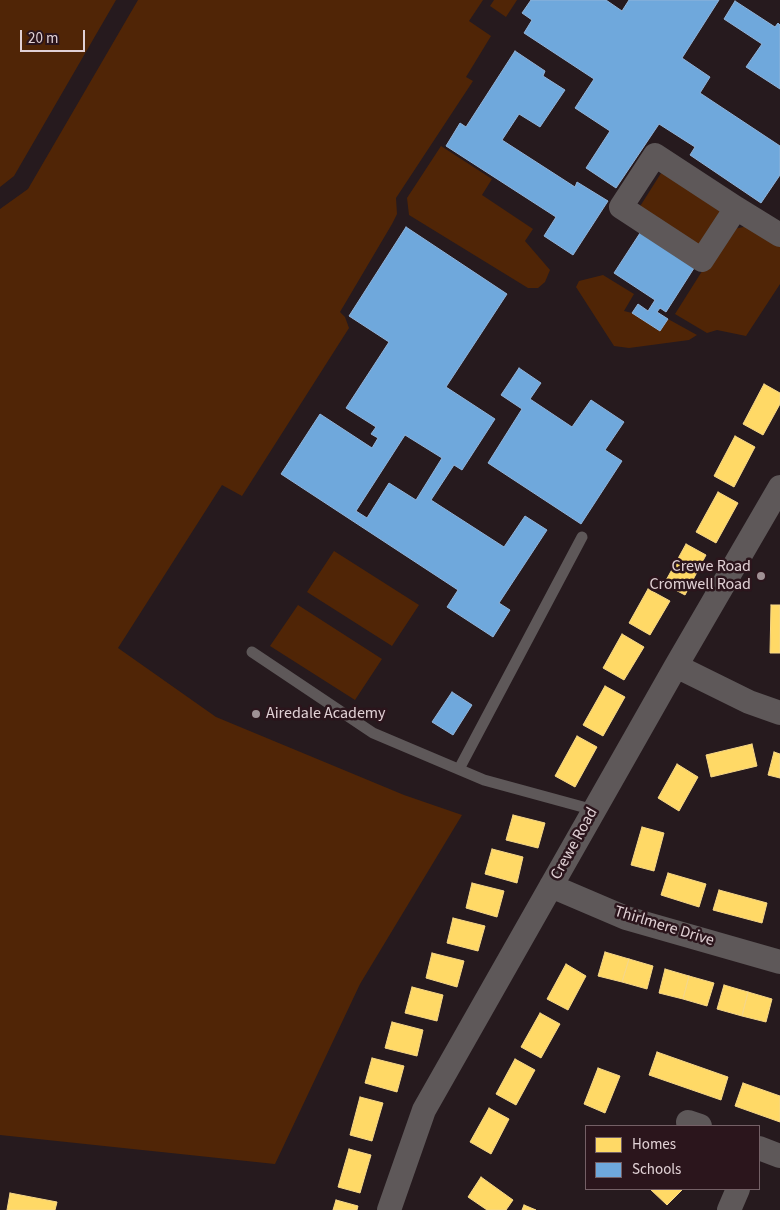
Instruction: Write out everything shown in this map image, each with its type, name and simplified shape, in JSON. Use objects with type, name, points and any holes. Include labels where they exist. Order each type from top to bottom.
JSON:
[{"type":"street","points":[[736,208],[702,260],[621,207],[655,155],[780,235]]},
{"type":"street","name":"Crewe Road","points":[[389,1210],[424,1110],[780,487]]},
{"type":"street","points":[[676,666],[749,702],[780,713]]},
{"type":"street","name":"Thirlmere Drive","points":[[551,886],[626,918],[780,962]]},
{"type":"street","points":[[760,1148],[780,1156]]},
{"type":"street","points":[[729,1210],[738,1190]]},
{"type":"lane","points":[[459,769],[582,537]]},
{"type":"lane","points":[[252,652],[373,733],[484,780],[594,810]]},
{"type":"shaded area","points":[[0,0],[116,0],[14,176],[0,187]]},
{"type":"shaded area","points":[[138,0],[483,0],[469,21],[491,36],[466,77],[473,81],[396,198],[397,214],[340,312],[345,317],[349,328],[242,496],[222,485],[118,648],[216,717],[404,795],[462,815],[360,984],[275,1164],[0,1135],[0,209],[28,189]]},
{"type":"shaded area","points":[[494,0],[517,0],[506,17],[490,6]]},
{"type":"shaded area","points":[[441,146],[492,179],[482,195],[533,229],[525,241],[550,270],[545,282],[538,288],[528,288],[409,215],[407,198]]},
{"type":"shaded area","points":[[663,170],[724,211],[700,248],[639,208]]},
{"type":"shaded area","points":[[749,226],[780,245],[780,284],[746,336],[717,330],[707,333],[675,314],[728,230]]},
{"type":"shaded area","points":[[603,275],[634,294],[624,311],[632,313],[660,331],[668,319],[697,335],[689,340],[629,348],[614,346],[576,287],[579,281]]},
{"type":"shaded area","points":[[334,551],[419,605],[392,646],[307,592]]},
{"type":"shaded area","points":[[298,605],[382,659],[355,700],[270,646]]},
{"type":"building: Homes","points":[[764,384],[780,393],[780,404],[763,435],[743,424]]},
{"type":"building: Homes","points":[[735,436],[755,447],[734,487],[714,476]]},
{"type":"building: Homes","points":[[718,492],[738,503],[716,543],[696,532]]},
{"type":"building: Homes","points":[[686,544],[706,555],[685,595],[664,584]]},
{"type":"building: Homes","points":[[648,589],[670,601],[650,635],[629,623]]},
{"type":"building: Homes","points":[[771,605],[780,605],[780,653],[770,653]]},
{"type":"building: Homes","points":[[622,634],[644,647],[624,680],[603,668]]},
{"type":"building: Homes","points":[[605,686],[625,697],[603,736],[583,725]]},
{"type":"building: Homes","points":[[577,736],[597,747],[575,787],[555,776]]},
{"type":"building: Homes","points":[[752,744],[757,766],[711,777],[706,755]]},
{"type":"building: Homes","points":[[774,752],[780,754],[780,778],[768,775]]},
{"type":"building: Homes","points":[[677,764],[698,777],[679,811],[658,798]]},
{"type":"building: Homes","points":[[513,815],[545,823],[538,848],[506,840]]},
{"type":"building: Homes","points":[[642,827],[664,833],[654,871],[631,865]]},
{"type":"building: Homes","points":[[492,849],[523,857],[517,883],[485,874]]},
{"type":"building: Homes","points":[[668,873],[706,884],[699,907],[661,895]]},
{"type":"building: Homes","points":[[472,883],[504,891],[497,917],[466,908]]},
{"type":"building: Homes","points":[[719,890],[767,903],[762,923],[713,910]]},
{"type":"building: Homes","points":[[453,918],[485,926],[478,951],[447,943]]},
{"type":"building: Homes","points":[[605,952],[629,959],[622,982],[598,976]]},
{"type":"building: Homes","points":[[432,953],[464,961],[457,987],[426,978]]},
{"type":"building: Homes","points":[[629,959],[653,966],[647,989],[622,982]]},
{"type":"building: Homes","points":[[566,964],[586,976],[568,1010],[547,999]]},
{"type":"building: Homes","points":[[665,969],[689,976],[683,999],[659,993]]},
{"type":"building: Homes","points":[[689,976],[714,983],[707,1006],[683,999]]},
{"type":"building: Homes","points":[[724,985],[748,992],[742,1016],[717,1009]]},
{"type":"building: Homes","points":[[412,987],[443,995],[437,1021],[405,1013]]},
{"type":"building: Homes","points":[[748,992],[772,999],[766,1022],[742,1016]]},
{"type":"building: Homes","points":[[540,1013],[560,1024],[541,1058],[521,1047]]},
{"type":"building: Homes","points":[[392,1022],[423,1030],[417,1056],[385,1048]]},
{"type":"building: Homes","points":[[657,1052],[728,1077],[721,1100],[649,1075]]},
{"type":"building: Homes","points":[[372,1058],[404,1066],[397,1092],[365,1083]]},
{"type":"building: Homes","points":[[515,1059],[535,1070],[516,1105],[496,1094]]},
{"type":"building: Homes","points":[[598,1068],[620,1076],[605,1113],[584,1104]]},
{"type":"building: Homes","points":[[743,1083],[780,1096],[780,1122],[735,1106]]},
{"type":"building: Homes","points":[[360,1097],[383,1103],[372,1141],[350,1135]]},
{"type":"building: Homes","points":[[489,1108],[509,1119],[491,1154],[470,1142]]},
{"type":"building: Homes","points":[[349,1149],[371,1155],[360,1193],[338,1187]]},
{"type":"building: Homes","points":[[481,1177],[513,1200],[506,1210],[487,1210],[468,1197]]},
{"type":"building: Homes","points":[[651,1190],[682,1190],[667,1205]]},
{"type":"building: Homes","points":[[10,1193],[57,1202],[55,1210],[7,1210]]},
{"type":"building: Homes","points":[[336,1200],[358,1206],[357,1210],[333,1210]]},
{"type":"building: Homes","points":[[524,1205],[536,1210],[522,1210]]},
{"type":"building: Schools","points":[[531,0],[606,0],[622,11],[629,0],[719,0],[682,58],[710,77],[700,93],[780,146],[780,175],[761,203],[690,155],[695,147],[659,124],[616,188],[586,168],[610,131],[575,108],[594,79],[524,33],[532,20],[522,13]]},
{"type":"building: Schools","points":[[735,1],[775,27],[778,23],[780,25],[780,89],[746,67],[762,44],[724,19]]},
{"type":"building: Schools","points":[[515,51],[545,71],[543,76],[565,90],[540,127],[519,114],[502,140],[575,187],[577,182],[608,201],[573,255],[544,236],[556,217],[446,146],[460,123],[466,127]]},
{"type":"building: Schools","points":[[406,227],[507,294],[446,387],[495,419],[462,470],[454,465],[431,500],[504,547],[525,516],[547,530],[499,603],[510,610],[493,637],[447,607],[458,590],[281,474],[320,414],[372,448],[378,438],[371,434],[376,427],[346,408],[389,342],[349,316]],"holes":[[[405,435],[442,458],[416,500],[389,483],[367,518],[356,511]]]},
{"type":"building: Schools","points":[[642,230],[696,265],[666,312],[660,308],[657,312],[668,319],[660,331],[632,313],[638,304],[648,311],[655,300],[614,273]]},
{"type":"building: Schools","points":[[519,368],[541,383],[530,399],[572,427],[591,400],[624,422],[605,450],[622,461],[581,524],[488,463],[522,409],[501,395]]},
{"type":"building: Schools","points":[[452,692],[472,705],[453,735],[432,722]]},
{"type":"place","name":"Crewe Road Cromwell Road","points":[[761,576]]},
{"type":"place","name":"Airedale Academy","points":[[256,714]]}]
